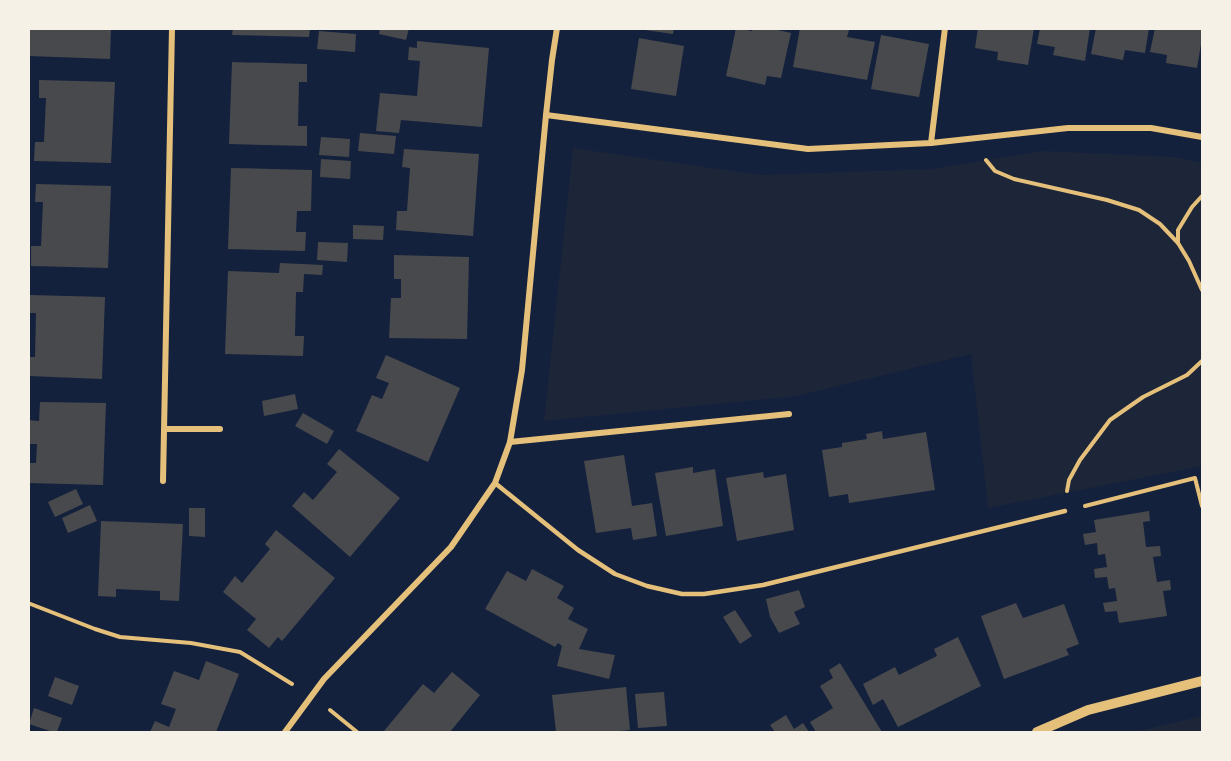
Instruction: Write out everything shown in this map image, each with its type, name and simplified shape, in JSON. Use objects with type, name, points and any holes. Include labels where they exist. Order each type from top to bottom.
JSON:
[{"type":"street","points":[[163,481],[172,28]]},
{"type":"street","points":[[285,732],[324,679],[451,547],[495,483],[510,442],[522,370],[546,114],[557,28]]},
{"type":"street","points":[[931,143],[945,28]]},
{"type":"street","points":[[546,114],[808,149],[931,143],[1068,128],[1151,128],[1203,137]]},
{"type":"street","points":[[510,442],[789,414]]},
{"type":"street","points":[[164,429],[220,429]]},
{"type":"street","points":[[1037,732],[1088,710],[1203,681]]},
{"type":"lane","points":[[495,483],[578,550],[615,574],[646,586],[682,594],[704,594],[763,585],[1065,511]]},
{"type":"path","points":[[967,139],[995,171],[1014,179],[1107,200],[1139,210],[1160,224],[1178,243],[1203,290]]},
{"type":"path","points":[[1178,243],[1178,230],[1192,207],[1203,196]]},
{"type":"path","points":[[1203,361],[1187,375],[1143,397],[1110,420],[1080,460],[1069,480],[1065,511],[1194,478],[1203,507]]},
{"type":"path","points":[[28,603],[120,637],[191,643],[240,652],[312,696],[357,732]]},
{"type":"shaded area","points":[[573,148],[760,175],[933,169],[1042,151],[1175,157],[1202,163],[1202,466],[988,508],[971,354],[797,396],[544,421]]},
{"type":"shaded area","points":[[1202,716],[1202,732],[1135,732]]},
{"type":"building","points":[[29,28],[111,28],[110,59],[28,56]]},
{"type":"building","points":[[233,28],[310,28],[309,37],[232,35]]},
{"type":"building","points":[[380,28],[409,28],[406,40],[379,34]]},
{"type":"building","points":[[645,28],[674,28],[673,34],[645,30]]},
{"type":"building","points":[[736,28],[752,31],[753,28],[769,28],[791,33],[781,78],[767,76],[765,85],[726,76]]},
{"type":"building","points":[[800,28],[840,28],[849,30],[847,37],[875,42],[867,80],[793,67]]},
{"type":"building","points":[[978,28],[1034,28],[1028,65],[997,60],[998,52],[975,48]]},
{"type":"building","points":[[1040,28],[1090,28],[1085,61],[1053,55],[1055,47],[1037,44]]},
{"type":"building","points":[[1096,28],[1149,28],[1145,53],[1125,50],[1123,60],[1091,54]]},
{"type":"building","points":[[1155,28],[1202,28],[1197,68],[1166,63],[1167,55],[1150,52]]},
{"type":"building","points":[[319,31],[356,34],[355,52],[317,49]]},
{"type":"building","points":[[881,35],[929,44],[919,97],[871,89]]},
{"type":"building","points":[[639,38],[684,46],[676,96],[631,89]]},
{"type":"building","points":[[417,41],[489,48],[482,127],[401,120],[399,133],[376,131],[380,93],[417,96],[420,61],[408,60],[409,47],[417,48]]},
{"type":"building","points":[[232,62],[307,64],[307,82],[299,82],[298,126],[307,126],[307,146],[229,144]]},
{"type":"building","points":[[39,80],[115,82],[111,163],[34,161],[35,142],[44,142],[46,98],[39,98]]},
{"type":"building","points":[[360,133],[396,136],[394,154],[358,151]]},
{"type":"building","points":[[321,137],[350,139],[349,157],[319,155]]},
{"type":"building","points":[[404,149],[479,154],[473,236],[396,230],[397,211],[407,211],[410,168],[402,167]]},
{"type":"building","points":[[321,159],[351,161],[350,179],[320,177]]},
{"type":"building","points":[[231,168],[312,170],[311,211],[297,211],[296,232],[306,232],[305,251],[228,249]]},
{"type":"building","points":[[36,184],[111,186],[108,268],[31,266],[31,246],[41,246],[43,202],[35,202]]},
{"type":"building","points":[[353,225],[384,226],[383,240],[353,239]]},
{"type":"building","points":[[318,242],[348,243],[347,262],[317,260]]},
{"type":"building","points":[[394,255],[469,257],[467,339],[389,338],[391,298],[401,298],[401,279],[394,279]]},
{"type":"building","points":[[280,263],[323,265],[322,275],[304,274],[303,292],[296,292],[295,336],[304,336],[303,356],[225,354],[228,271],[279,273]]},
{"type":"building","points":[[30,295],[105,297],[102,379],[28,376],[28,357],[35,357],[36,313],[29,313]]},
{"type":"building","points":[[386,355],[460,388],[428,462],[356,431],[372,395],[382,399],[389,383],[376,378]]},
{"type":"building","points":[[295,394],[298,409],[264,416],[262,401]]},
{"type":"building","points":[[40,402],[106,403],[103,485],[28,483],[28,463],[36,463],[37,444],[28,444],[28,420],[39,421]]},
{"type":"building","points":[[303,413],[334,431],[327,444],[295,426]]},
{"type":"building","points":[[882,431],[883,439],[926,432],[935,490],[849,503],[848,494],[829,497],[822,450],[842,447],[842,443],[867,439],[866,434]]},
{"type":"building","points":[[339,449],[400,498],[350,557],[292,506],[304,492],[313,500],[337,472],[327,464]]},
{"type":"building","points":[[624,455],[632,506],[652,503],[657,536],[633,540],[631,528],[596,533],[584,461]]},
{"type":"building","points":[[693,467],[693,473],[715,469],[723,526],[666,536],[655,473]]},
{"type":"building","points":[[763,472],[764,478],[786,474],[794,530],[737,541],[726,478]]},
{"type":"building","points":[[76,489],[83,504],[55,517],[48,502]]},
{"type":"building","points":[[90,505],[97,521],[68,533],[62,518]]},
{"type":"building","points":[[189,508],[205,508],[205,537],[189,536]]},
{"type":"building","points":[[1149,511],[1150,521],[1143,522],[1146,547],[1160,546],[1161,556],[1153,557],[1157,582],[1170,580],[1171,590],[1163,591],[1167,616],[1119,623],[1117,611],[1105,612],[1103,603],[1117,601],[1115,588],[1109,589],[1107,577],[1095,578],[1094,569],[1107,567],[1105,554],[1098,555],[1097,543],[1085,545],[1083,534],[1096,532],[1094,520]]},
{"type":"building","points":[[101,521],[183,524],[179,601],[160,600],[160,591],[116,589],[116,597],[98,596]]},
{"type":"building","points":[[276,530],[335,578],[282,641],[278,637],[269,648],[247,630],[256,619],[223,592],[235,576],[242,583],[270,549],[265,544]]},
{"type":"building","points":[[532,569],[564,586],[557,598],[574,608],[568,619],[588,629],[579,649],[615,655],[609,679],[557,666],[562,646],[558,643],[555,647],[485,609],[507,571],[526,581]]},
{"type":"building","points":[[799,590],[805,607],[794,612],[800,624],[779,633],[770,617],[766,599]]},
{"type":"building","points":[[1016,603],[1023,618],[1064,604],[1079,644],[1066,649],[1069,655],[1004,679],[981,616]]},
{"type":"building","points":[[735,610],[752,636],[740,644],[723,617]]},
{"type":"building","points":[[958,637],[981,686],[898,727],[883,699],[873,705],[863,684],[895,667],[899,675],[937,656],[934,649]]},
{"type":"building","points":[[206,661],[239,674],[216,732],[150,732],[155,721],[169,727],[176,709],[161,704],[174,671],[199,680]]},
{"type":"building","points":[[840,663],[882,732],[816,732],[810,722],[833,708],[820,686],[833,678],[829,670]]},
{"type":"building","points":[[452,672],[480,695],[450,732],[384,731],[423,684],[434,693]]},
{"type":"building","points":[[55,677],[79,686],[72,705],[48,696]]},
{"type":"building","points":[[626,687],[630,730],[556,732],[552,695]]},
{"type":"building","points":[[664,692],[667,726],[638,728],[635,694]]},
{"type":"building","points":[[34,708],[62,718],[57,732],[29,724]]},
{"type":"building","points":[[786,715],[794,729],[803,723],[809,732],[775,732],[770,725]]}]
